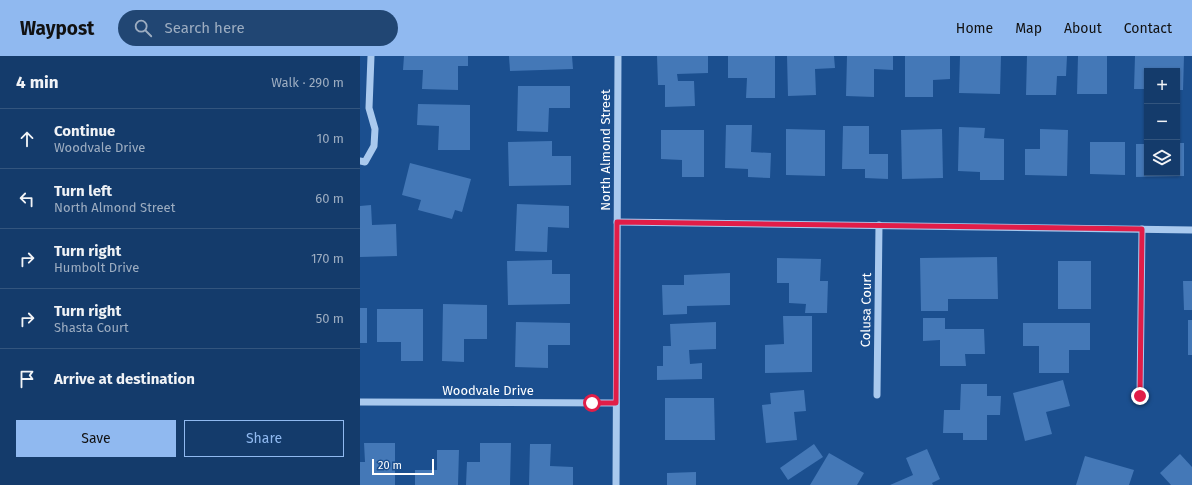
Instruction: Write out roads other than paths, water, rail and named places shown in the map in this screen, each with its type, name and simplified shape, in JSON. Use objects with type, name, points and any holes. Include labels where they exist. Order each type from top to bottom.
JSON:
[{"type":"street","points":[[360,161],[365,162],[374,146],[375,128],[369,108],[370,56]]},
{"type":"street","name":"North Almond Street","points":[[616,485],[618,56]]},
{"type":"street","points":[[617,222],[1192,230]]},
{"type":"street","name":"Colusa Court","points":[[877,395],[879,225]]},
{"type":"street","points":[[1140,396],[1142,229]]},
{"type":"street","name":"Woodvale Drive","points":[[360,402],[616,403]]}]
